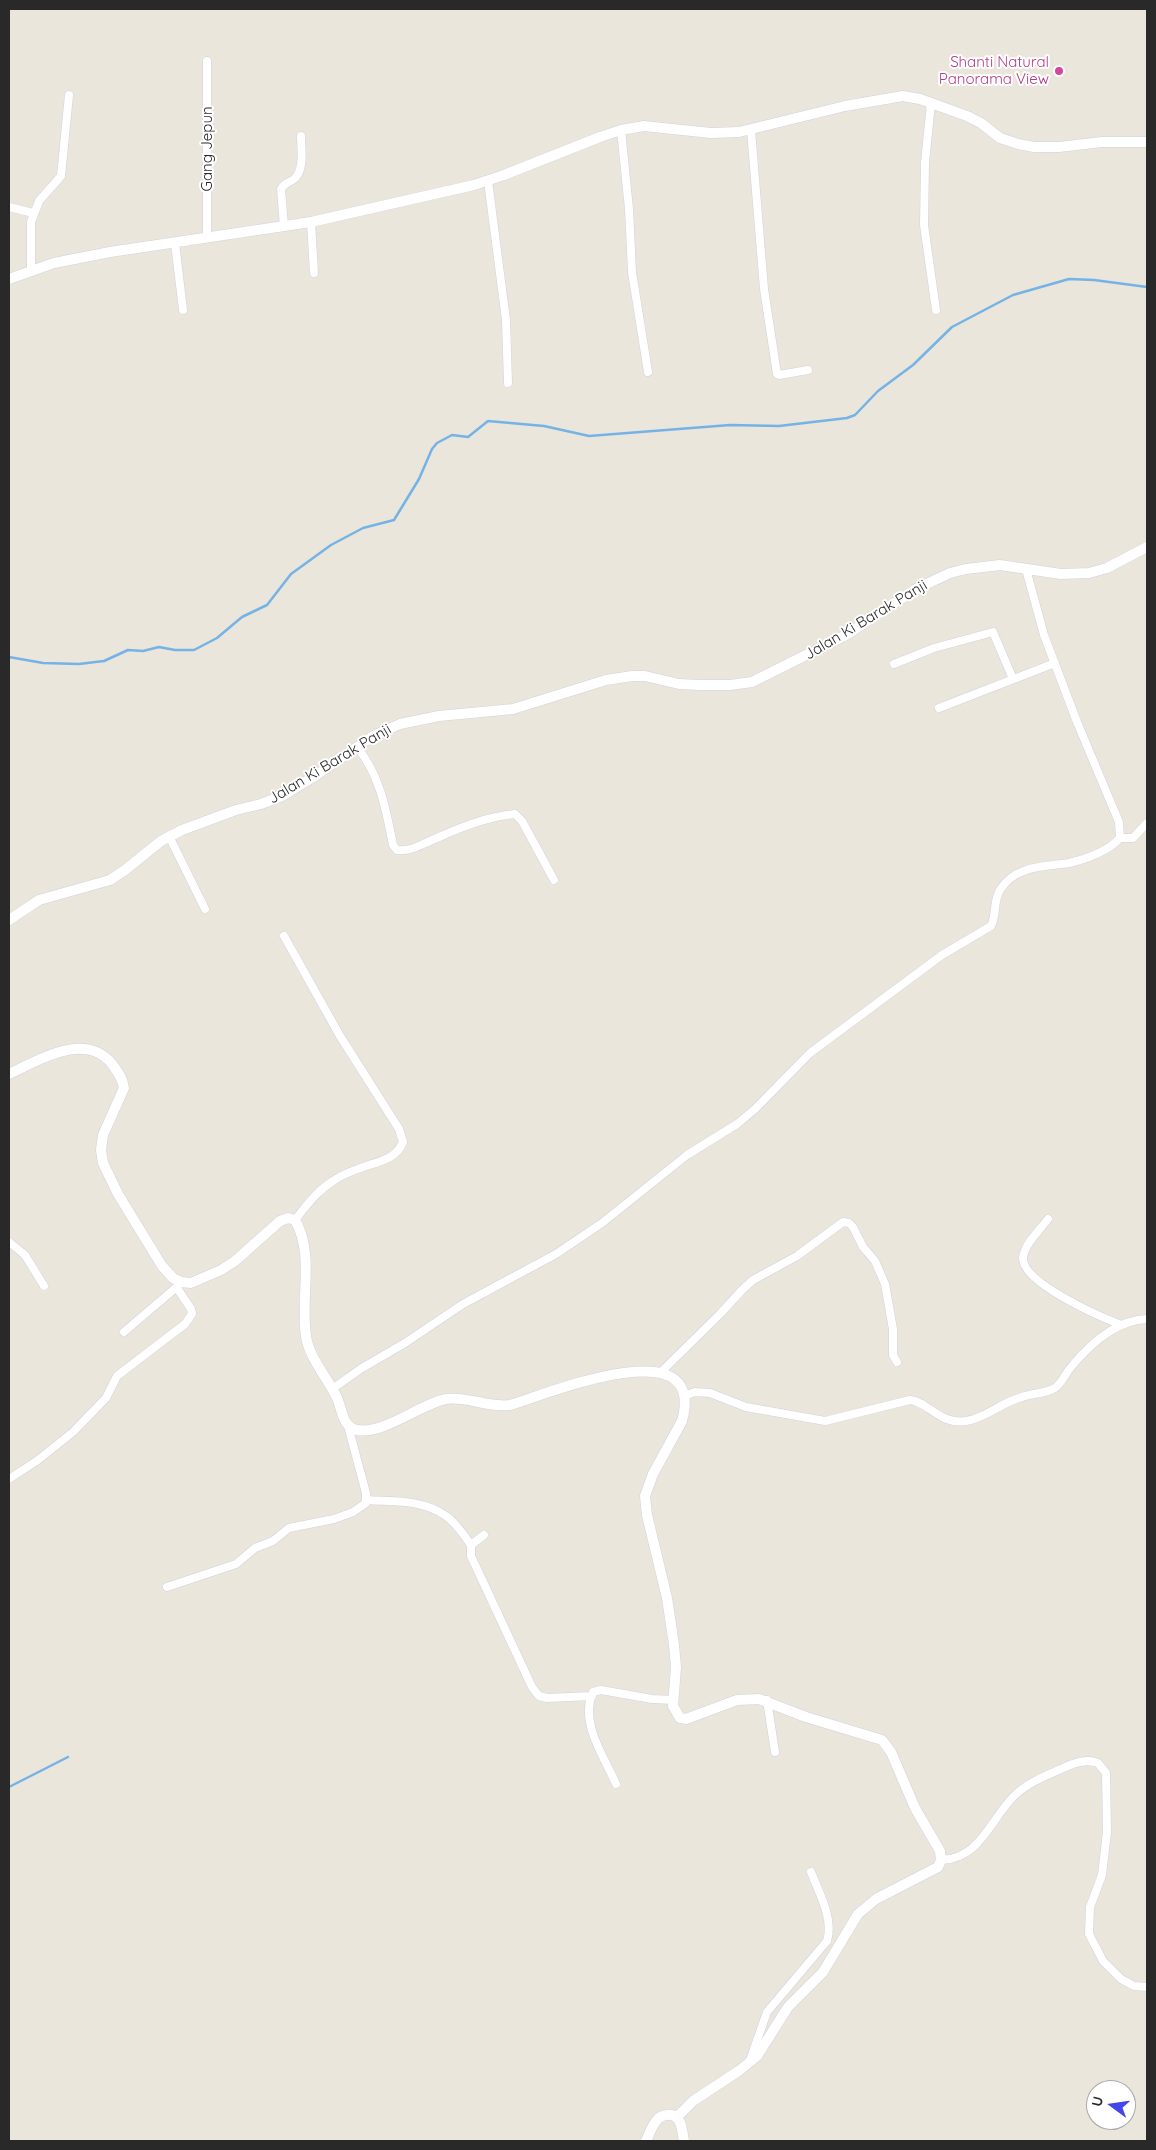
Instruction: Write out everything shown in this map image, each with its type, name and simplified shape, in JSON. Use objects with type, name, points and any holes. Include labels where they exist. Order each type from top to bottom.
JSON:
[{"type":"street","name":"Gang Jepun","points":[[206,238],[207,61]]},
{"type":"street","points":[[31,272],[30,233],[33,212],[39,201],[61,176],[69,95]]},
{"type":"street","points":[[9,279],[63,261],[311,222],[488,181],[577,145],[621,130],[644,126],[712,133],[751,130],[872,100],[903,96],[920,99],[967,116],[1000,138],[1018,144],[1034,147],[1102,142],[1147,142]]},
{"type":"street","points":[[931,103],[925,162],[924,225],[936,310]]},
{"type":"street","points":[[621,130],[629,209],[632,272],[648,372]]},
{"type":"street","points":[[751,130],[765,297],[777,374],[781,375],[808,370]]},
{"type":"street","points":[[284,226],[281,189],[283,185],[294,178],[300,169],[302,161],[301,136]]},
{"type":"street","points":[[488,181],[506,320],[508,383]]},
{"type":"street","points":[[9,207],[33,212]]},
{"type":"street","points":[[311,222],[314,273]]},
{"type":"street","points":[[175,243],[183,310]]},
{"type":"street","name":"Jalan Ki Barak Panji","points":[[9,920],[39,900],[110,880],[169,836],[216,817],[273,800],[315,776],[386,729],[400,724],[431,717],[512,709],[606,680],[645,676],[679,684],[730,685],[752,682],[846,635],[910,592],[934,580],[966,569],[1000,565],[1061,574],[1089,573],[1107,568],[1147,547]]},
{"type":"street","points":[[1026,569],[1044,635],[1080,731],[1119,822],[1120,838]]},
{"type":"street","points":[[894,664],[934,648],[993,632],[1014,679]]},
{"type":"street","points":[[939,708],[1055,663]]},
{"type":"street","points":[[357,747],[371,765],[376,776],[393,845],[397,850],[402,851],[416,847],[465,826],[515,814],[522,821],[554,880]]},
{"type":"street","points":[[332,1389],[463,1304],[556,1254],[602,1223],[688,1155],[737,1124],[810,1053],[942,955],[991,926],[995,918],[996,899],[1000,889],[1010,878],[1029,868],[1068,863],[1088,858],[1120,838],[1133,838],[1147,823]]},
{"type":"street","points":[[169,836],[206,909]]},
{"type":"street","points":[[284,936],[340,1036],[399,1129],[403,1142],[398,1150],[386,1160],[357,1169],[332,1182],[312,1200],[295,1220]]},
{"type":"street","points":[[9,1074],[61,1051],[76,1049],[94,1051],[106,1056],[120,1074],[124,1088],[103,1135],[101,1150],[103,1163],[118,1194],[162,1266],[179,1285],[192,1314],[184,1324],[117,1376],[106,1398],[73,1432],[38,1460],[9,1479]]},
{"type":"street","points":[[124,1332],[179,1285],[198,1281],[221,1270],[235,1261],[280,1221],[288,1218],[295,1220],[302,1235],[307,1278],[306,1335],[348,1426],[367,1500]]},
{"type":"street","points":[[1048,1220],[1025,1251],[1023,1258],[1026,1268],[1059,1296],[1085,1310],[1121,1325]]},
{"type":"street","points":[[661,1372],[743,1289],[759,1277],[797,1256],[843,1222],[849,1223],[853,1227],[882,1275],[892,1316],[893,1355],[897,1362]]},
{"type":"street","points":[[9,1242],[25,1255],[44,1286]]},
{"type":"street","points":[[684,1396],[695,1392],[710,1393],[746,1407],[825,1421],[916,1400],[940,1417],[965,1421],[984,1416],[1013,1400],[1056,1387],[1085,1350],[1097,1340],[1121,1325],[1147,1319]]},
{"type":"street","points":[[348,1426],[364,1430],[383,1425],[430,1404],[446,1400],[462,1398],[495,1406],[510,1405],[600,1376],[661,1372],[675,1380],[684,1396],[682,1420],[653,1474],[645,1496],[647,1515],[663,1579],[671,1622],[676,1667],[673,1706],[677,1715],[680,1718],[686,1719],[737,1700],[754,1698],[767,1700],[794,1713],[882,1740],[898,1768],[915,1808],[940,1851],[942,1860],[938,1867],[876,1899],[858,1914],[824,1972],[788,2007],[757,2056],[694,2101],[677,2117]]},
{"type":"street","points":[[367,1500],[408,1502],[437,1511],[446,1516],[471,1545],[471,1556],[518,1659],[539,1696],[547,1698],[592,1696]]},
{"type":"street","points":[[168,1587],[236,1564],[255,1548],[273,1541],[290,1528],[334,1519],[353,1512],[366,1503],[367,1500]]},
{"type":"street","points":[[471,1545],[484,1535]]},
{"type":"street","points":[[616,1784],[593,1734],[589,1709],[592,1696],[598,1690],[652,1699],[673,1700]]},
{"type":"street","points":[[767,1700],[775,1752]]},
{"type":"street","points":[[942,1860],[965,1855],[974,1847],[1009,1802],[1023,1788],[1048,1774],[1077,1763],[1086,1760],[1098,1763],[1106,1773],[1107,1832],[1102,1874],[1090,1907],[1090,1934],[1103,1961],[1121,1978],[1134,1986],[1147,1987]]},
{"type":"street","points":[[749,2063],[767,2012],[823,1947],[830,1931],[824,1905],[811,1872]]},
{"type":"street","points":[[646,2141],[657,2120],[666,2115],[677,2117],[680,2121],[684,2141]]},
{"type":"waterway","points":[[9,657],[43,663],[79,664],[104,661],[128,650],[143,651],[159,647],[175,650],[194,650],[217,638],[242,617],[267,605],[291,574],[331,545],[363,528],[394,520],[419,479],[432,449],[437,443],[452,435],[468,437],[488,421],[544,426],[589,436],[730,425],[779,426],[847,418],[855,415],[878,391],[913,365],[952,327],[1013,295],[1069,279],[1094,280],[1147,287]]},
{"type":"waterway","points":[[9,1787],[68,1757]]},
{"type":"place","name":"Shanti Natural Panorama View","points":[[1059,71]]}]
